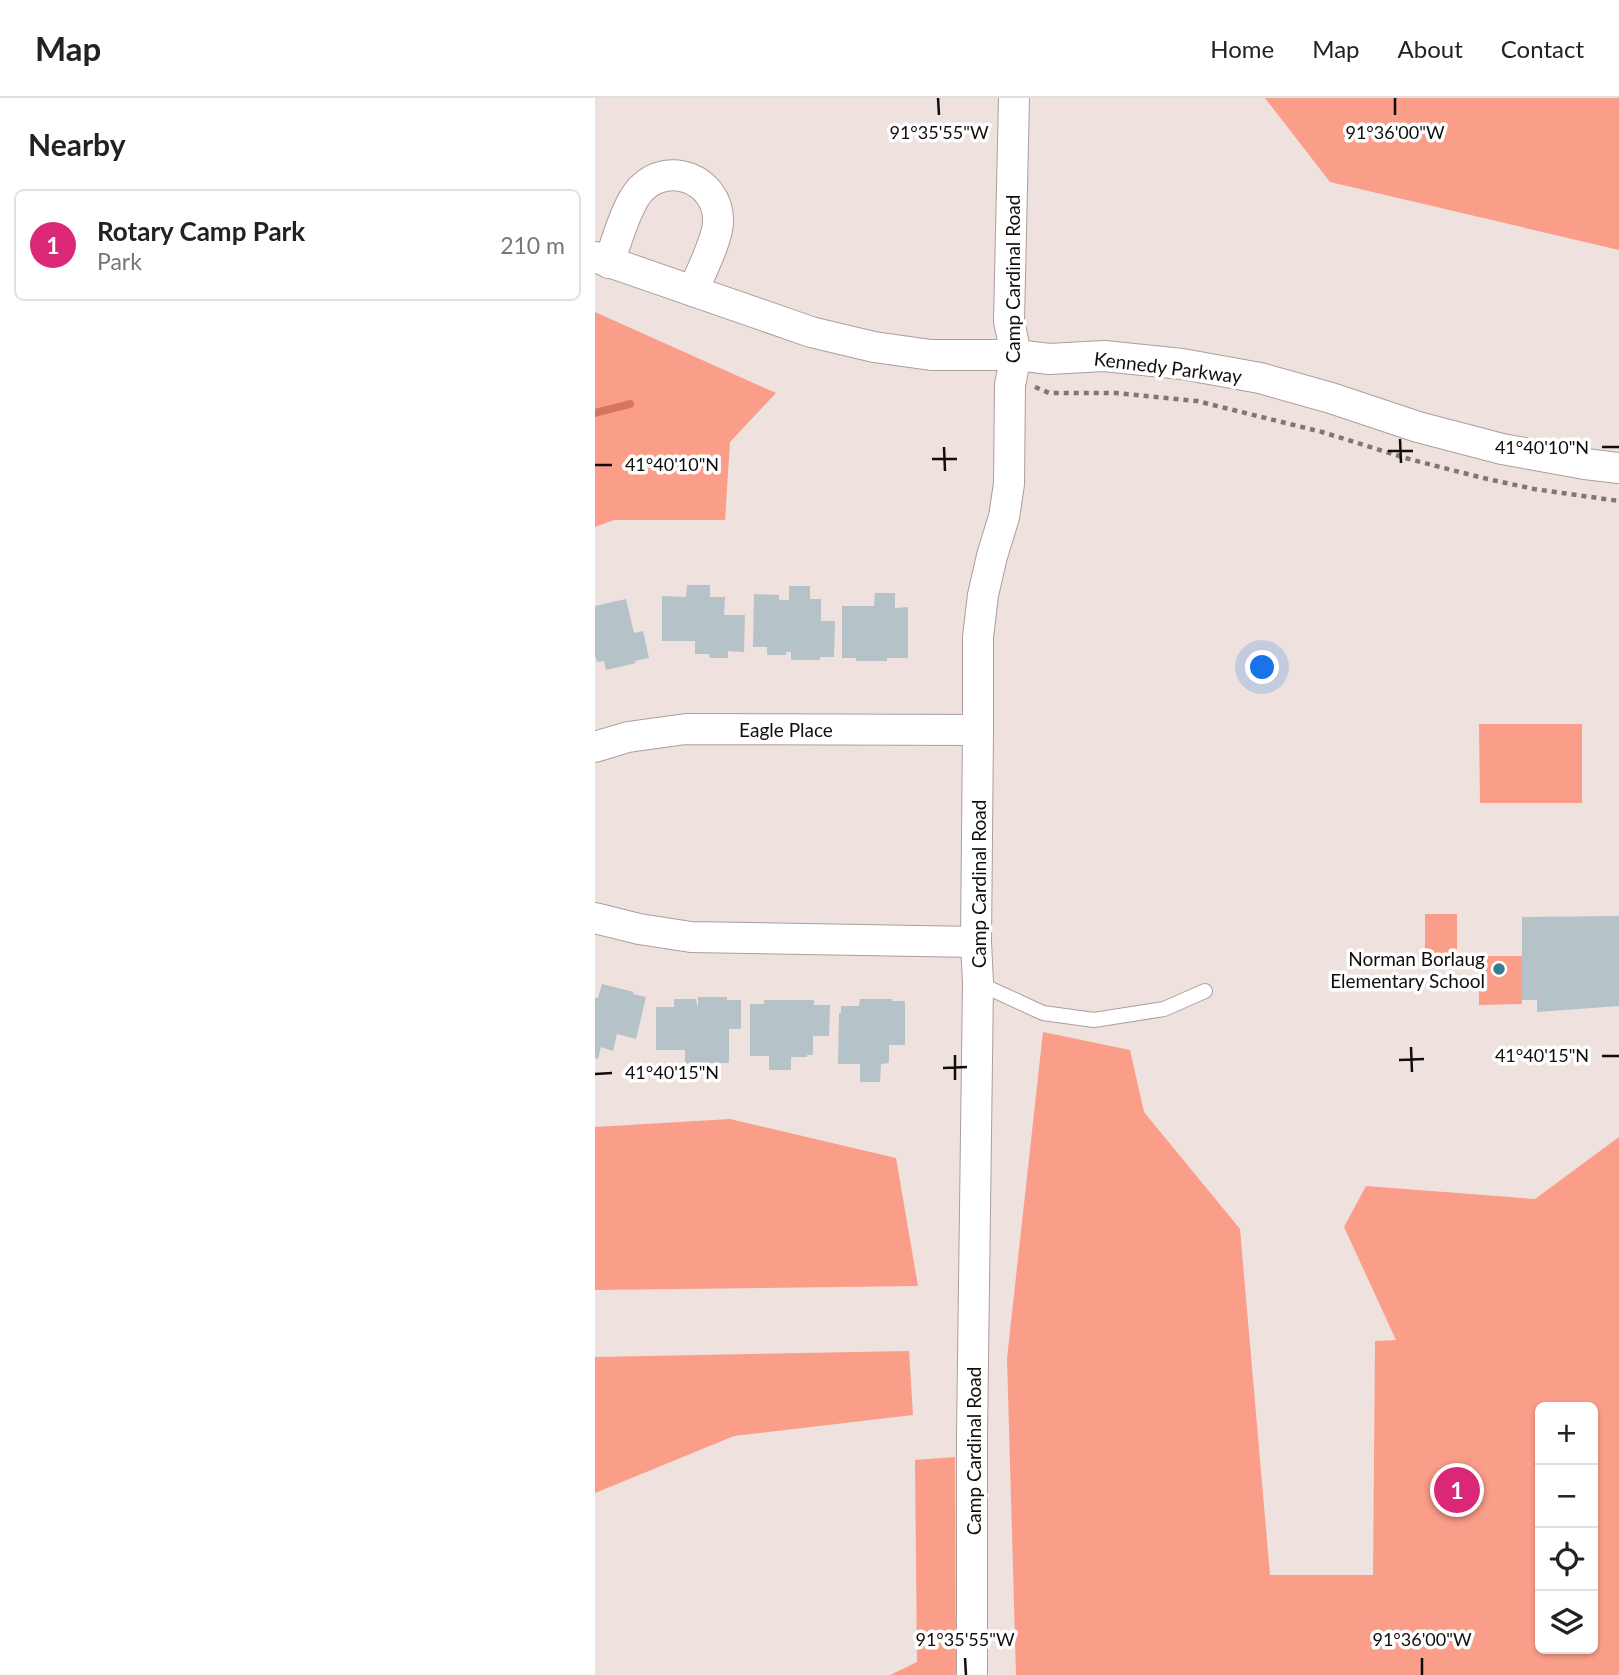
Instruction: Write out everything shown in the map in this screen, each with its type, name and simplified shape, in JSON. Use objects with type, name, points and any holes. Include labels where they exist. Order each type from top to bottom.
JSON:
[{"type":"street","name":"Camp Cardinal Road","points":[[972,1675],[978,636],[983,595],[1004,517],[1009,484],[1010,385],[1016,355],[1009,320],[1014,98]]},
{"type":"street","points":[[602,260],[641,189],[659,177],[678,174],[695,180],[706,191],[715,203],[719,221],[693,291]]},
{"type":"street","name":"Kennedy Parkway","points":[[602,260],[811,332],[874,347],[931,355],[1016,355],[1049,359],[1104,356],[1182,364],[1260,378],[1478,443],[1573,462],[1619,468]]},
{"type":"street","name":"Eagle Place","points":[[595,747],[628,737],[686,729],[978,730]]},
{"type":"street","points":[[595,918],[639,929],[691,937],[976,942]]},
{"type":"lane","points":[[978,983],[1043,1013],[1094,1020],[1164,1009],[1205,991]]},
{"type":"path","points":[[1010,385],[1031,385],[1048,393],[1115,393],[1197,401],[1321,432],[1483,478],[1534,489],[1619,501]]},
{"type":"shaded area","points":[[1265,98],[1619,98],[1619,250],[1330,182]]},
{"type":"shaded area","points":[[595,312],[776,393],[730,442],[725,520],[614,520],[595,527]]},
{"type":"shaded area","points":[[1479,724],[1582,724],[1582,803],[1480,803]]},
{"type":"shaded area","points":[[1425,914],[1457,914],[1457,958],[1425,958]]},
{"type":"shaded area","points":[[1479,956],[1522,956],[1522,1004],[1479,1005]]},
{"type":"shaded area","points":[[1043,1032],[1130,1050],[1144,1112],[1240,1229],[1270,1575],[1373,1575],[1375,1341],[1396,1340],[1344,1227],[1366,1186],[1535,1199],[1619,1137],[1619,1675],[1016,1675],[1007,1358]]},
{"type":"shaded area","points":[[730,1119],[896,1158],[918,1286],[595,1290],[595,1127]]},
{"type":"shaded area","points":[[909,1351],[913,1415],[734,1436],[595,1493],[595,1357]]},
{"type":"shaded area","points":[[955,1457],[956,1675],[890,1675],[917,1662],[915,1460]]},
{"type":"building","points":[[687,585],[710,585],[710,597],[725,597],[724,615],[745,615],[744,652],[728,651],[728,658],[710,658],[709,654],[695,654],[695,641],[662,641],[662,596],[686,597]]},
{"type":"building","points":[[789,586],[810,586],[810,599],[821,599],[821,621],[835,621],[834,657],[791,660],[791,652],[786,652],[786,655],[767,655],[767,647],[753,647],[754,594],[779,595],[779,600],[789,600]]},
{"type":"building","points":[[875,593],[895,593],[895,608],[908,607],[908,658],[856,661],[856,658],[842,658],[842,606],[874,606]]},
{"type":"building","points":[[626,599],[634,633],[643,631],[649,658],[606,670],[604,661],[597,662],[595,656],[595,606]]},
{"type":"building","name":"Norman Borlaug Elementary School","points":[[1619,916],[1619,1006],[1537,1012],[1537,1000],[1522,1000],[1522,917]]},
{"type":"building","points":[[602,984],[646,997],[636,1039],[617,1034],[613,1051],[601,1047],[598,1059],[595,1058],[595,998],[598,998]]},
{"type":"building","points":[[698,997],[741,1000],[741,1029],[729,1029],[729,1063],[710,1063],[710,1068],[685,1068],[685,1050],[656,1050],[656,1007],[674,1007],[674,999],[696,999],[697,1006]]},
{"type":"building","points":[[860,999],[905,1001],[905,1045],[889,1045],[889,1063],[881,1064],[880,1082],[860,1082],[860,1064],[838,1064],[841,1006],[859,1006]]},
{"type":"building","points":[[764,1000],[814,1000],[814,1005],[830,1005],[829,1036],[813,1036],[813,1055],[791,1057],[791,1070],[769,1070],[769,1056],[750,1056],[750,1004],[764,1004]]},
{"type":"waterway","points":[[595,413],[630,404]]},
{"type":"place","name":"Norman Borlaug Elementary School","points":[[1499,969]]},
{"type":"place","name":"Rotary Camp Park","points":[[1457,1490]]}]
